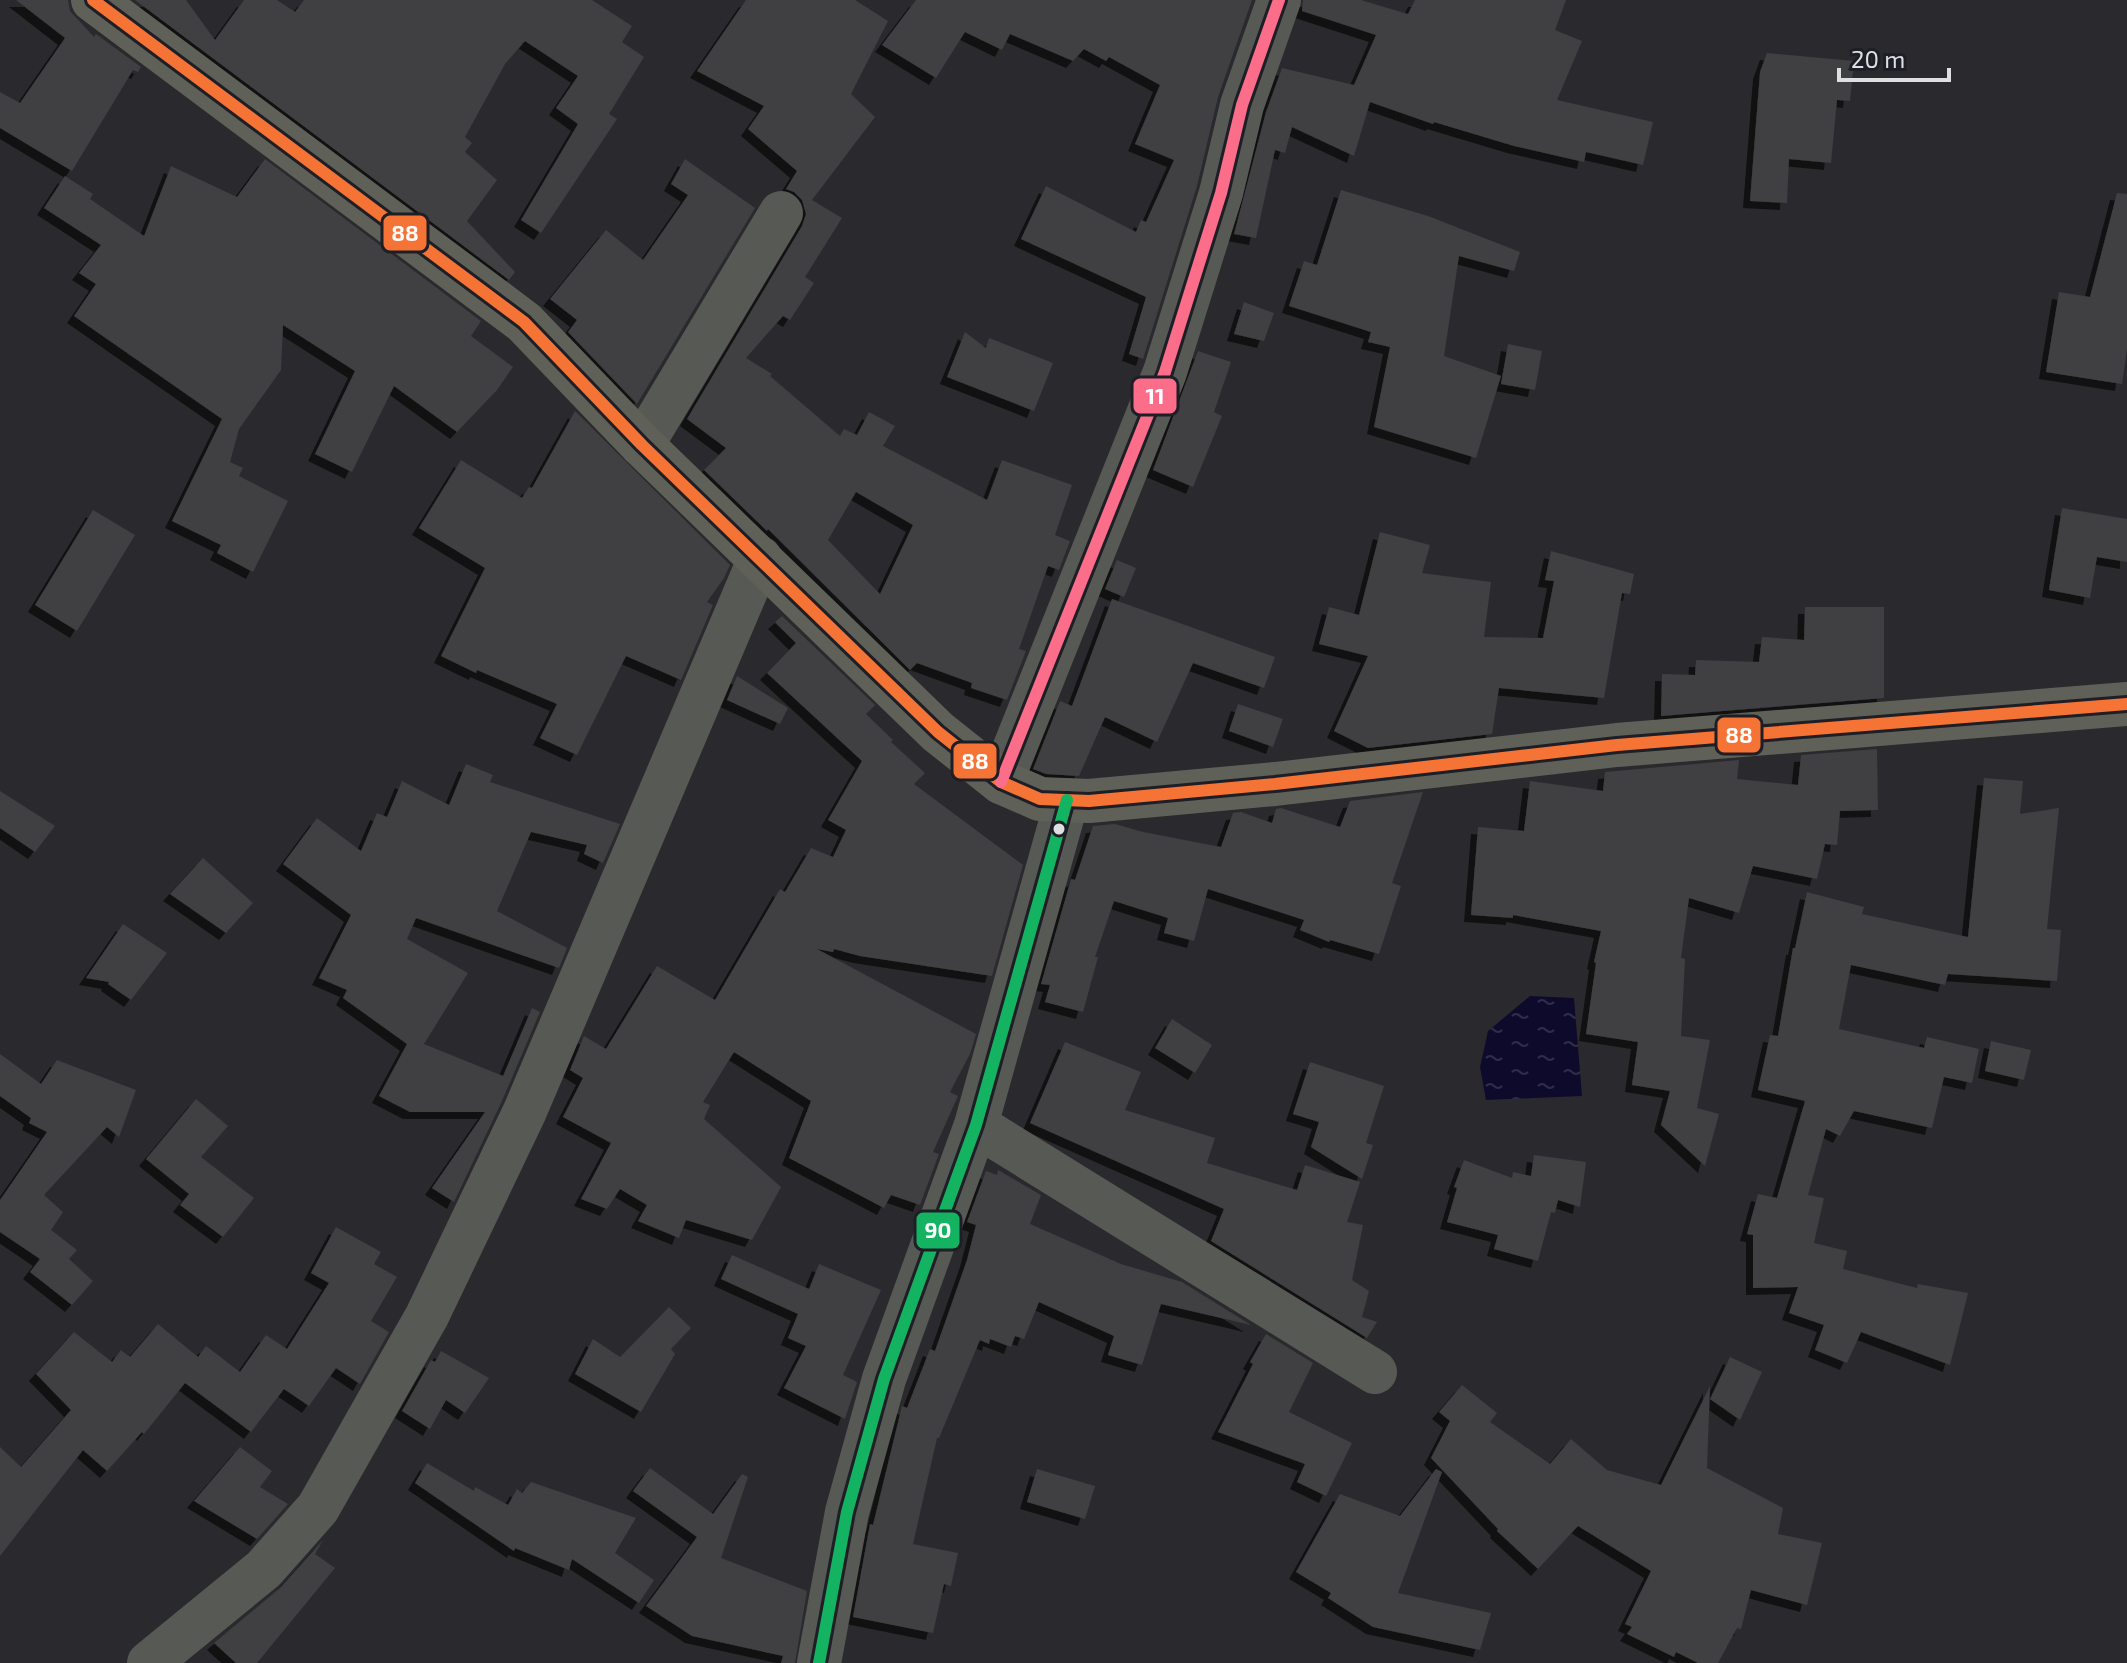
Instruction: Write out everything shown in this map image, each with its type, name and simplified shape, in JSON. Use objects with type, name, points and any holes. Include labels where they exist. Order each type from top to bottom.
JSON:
[{"type":"main road","points":[[100,2],[524,322],[642,445],[938,732],[1001,782],[1040,799],[1089,801],[1275,784],[1617,745],[2127,704]]},
{"type":"street","points":[[1001,782],[1165,372],[1221,193],[1242,105],[1279,0]]},
{"type":"street","points":[[642,445],[781,213]]},
{"type":"street","points":[[149,1663],[264,1569],[318,1508],[427,1316],[525,1111],[760,558]]},
{"type":"street","points":[[819,1663],[847,1512],[884,1379],[976,1125],[1067,800]]},
{"type":"street","points":[[976,1125],[1375,1372]]},
{"type":"water","points":[[1530,996],[1574,998],[1582,1096],[1486,1100],[1480,1067],[1488,1031]]},
{"type":"building","points":[[16,0],[68,0],[70,11],[94,37],[96,34],[141,67],[138,72],[133,70],[72,171],[0,128],[0,92],[20,103],[65,38]]},
{"type":"building","points":[[135,0],[186,0],[215,40],[244,0],[277,0],[295,12],[304,0],[592,0],[632,26],[622,42],[644,57],[609,114],[617,119],[541,233],[521,220],[578,124],[556,108],[578,76],[525,41],[505,64],[465,137],[472,143],[465,152],[497,180],[467,221],[515,272],[509,280]]},
{"type":"building","points":[[746,0],[855,0],[888,21],[851,94],[875,117],[812,200],[842,218],[805,277],[814,283],[790,320],[783,316],[746,358],[772,374],[770,376],[840,436],[844,429],[857,435],[869,412],[895,426],[883,446],[987,500],[1002,460],[1072,485],[1055,535],[1070,541],[1059,570],[1048,566],[1019,649],[1026,651],[1007,700],[971,688],[972,683],[917,663],[910,670],[704,470],[726,448],[687,419],[802,226],[806,214],[802,200],[786,189],[797,171],[748,129],[764,106],[697,71]],"holes":[[[856,492],[913,525],[880,594],[828,540]]]},
{"type":"building","points":[[916,0],[1252,0],[1218,97],[1197,186],[1143,359],[1129,354],[1146,297],[1021,239],[1046,186],[1136,232],[1141,220],[1146,222],[1174,160],[1135,144],[1160,85],[1109,57],[1106,61],[1084,49],[1073,61],[1010,34],[1002,50],[965,32],[936,78],[882,45]]},
{"type":"building","points":[[1303,0],[1361,0],[1408,14],[1415,0],[1566,0],[1555,30],[1582,41],[1557,100],[1653,122],[1643,165],[1586,152],[1584,162],[1514,146],[1433,124],[1370,102],[1354,156],[1292,127],[1285,153],[1275,150],[1256,238],[1234,234],[1266,112],[1282,68],[1354,85],[1376,35],[1302,11]]},
{"type":"building","points":[[1767,53],[1854,61],[1850,101],[1837,100],[1831,163],[1789,159],[1787,203],[1750,201],[1760,72]]},
{"type":"building","points":[[265,159],[481,321],[471,336],[513,367],[497,390],[457,432],[394,386],[352,472],[315,454],[355,371],[283,325],[281,370],[239,429],[230,462],[243,468],[239,476],[288,501],[253,572],[217,553],[221,545],[172,521],[222,419],[74,316],[96,284],[79,273],[101,245],[44,208],[65,176],[93,194],[90,199],[144,236],[171,166],[237,197]]},
{"type":"building","points":[[685,159],[755,208],[637,404],[568,332],[577,320],[550,299],[606,230],[643,260],[688,195],[671,184]]},
{"type":"building","points":[[1341,190],[1428,216],[1520,252],[1514,271],[1459,256],[1444,356],[1501,376],[1476,458],[1374,427],[1390,347],[1368,342],[1371,332],[1289,306],[1304,261],[1317,265]]},
{"type":"building","points":[[2117,193],[2127,194],[2127,349],[2122,384],[2046,372],[2059,292],[2090,297]]},
{"type":"building","points":[[1244,302],[1274,313],[1264,341],[1234,334]]},
{"type":"building","points":[[965,332],[986,348],[989,338],[1053,363],[1034,411],[947,377]]},
{"type":"building","points":[[1508,344],[1542,351],[1535,390],[1501,384]]},
{"type":"building","points":[[1198,351],[1231,362],[1214,412],[1222,416],[1193,487],[1153,470]]},
{"type":"building","points":[[575,411],[730,565],[707,602],[713,605],[681,680],[626,656],[577,755],[540,738],[557,704],[441,656],[485,568],[419,528],[461,460],[522,498],[529,487],[532,488]]},
{"type":"building","points":[[2062,508],[2127,519],[2127,562],[2097,557],[2090,598],[2049,590]]},
{"type":"building","points":[[93,510],[135,535],[77,631],[35,605]]},
{"type":"building","points":[[1380,532],[1430,545],[1422,573],[1491,582],[1484,637],[1543,638],[1554,581],[1545,580],[1551,551],[1634,574],[1630,594],[1622,593],[1604,698],[1499,688],[1492,734],[1368,748],[1334,731],[1368,656],[1319,644],[1329,607],[1359,615]]},
{"type":"building","points":[[1117,560],[1136,568],[1124,597],[1105,589]]},
{"type":"building","points":[[1112,599],[1275,657],[1264,688],[1193,663],[1157,742],[1105,717],[1079,776],[1046,774],[1033,769],[1060,701],[1072,706]]},
{"type":"building","points":[[1805,607],[1884,607],[1884,698],[1661,716],[1662,674],[1695,675],[1696,660],[1759,662],[1762,637],[1804,640]]},
{"type":"building","points":[[782,616],[875,705],[866,714],[925,773],[914,784],[1023,865],[992,976],[860,956],[834,949],[833,952],[817,949],[976,1034],[970,1054],[950,1092],[958,1096],[933,1152],[939,1154],[920,1205],[891,1195],[884,1208],[789,1158],[811,1101],[734,1052],[703,1102],[710,1105],[704,1119],[781,1187],[752,1240],[686,1220],[679,1238],[638,1221],[647,1205],[620,1189],[607,1209],[581,1199],[611,1143],[563,1117],[583,1078],[570,1070],[584,1036],[606,1049],[657,966],[715,1000],[780,889],[785,892],[811,848],[833,857],[846,830],[828,820],[862,761],[767,673],[796,643],[775,622]]},
{"type":"building","points":[[737,676],[788,708],[780,724],[727,700]]},
{"type":"building","points":[[1238,704],[1283,719],[1273,747],[1229,731]]},
{"type":"building","points":[[1877,749],[1878,810],[1840,811],[1837,845],[1825,844],[1817,879],[1753,866],[1739,913],[1689,898],[1681,958],[1685,959],[1681,1036],[1710,1040],[1697,1108],[1719,1114],[1705,1166],[1661,1125],[1670,1091],[1632,1085],[1638,1042],[1586,1034],[1594,962],[1601,931],[1513,915],[1513,918],[1471,915],[1478,827],[1524,831],[1530,781],[1603,791],[1605,772],[1739,760],[1737,779],[1798,785],[1801,755]]},
{"type":"building","points":[[466,764],[493,775],[490,782],[620,824],[603,863],[584,854],[587,845],[531,832],[497,911],[567,948],[559,968],[416,918],[407,939],[468,973],[424,1044],[503,1076],[532,1008],[540,1012],[454,1202],[432,1188],[485,1112],[410,1112],[379,1096],[407,1044],[343,998],[347,990],[319,978],[351,915],[283,864],[317,818],[361,851],[377,813],[387,817],[402,781],[449,805]]},
{"type":"building","points":[[1984,778],[2023,781],[2020,814],[2059,808],[2047,929],[2061,930],[2057,981],[1948,974],[1945,985],[1851,965],[1839,1029],[1924,1048],[1927,1037],[1979,1049],[1972,1083],[1944,1077],[1932,1128],[1854,1111],[1840,1136],[1826,1129],[1808,1195],[1824,1198],[1814,1243],[1847,1251],[1843,1269],[1917,1288],[1918,1284],[1968,1293],[1950,1365],[1861,1332],[1847,1363],[1815,1350],[1824,1325],[1789,1313],[1798,1287],[1753,1288],[1753,1235],[1747,1234],[1758,1194],[1777,1198],[1805,1101],[1758,1090],[1770,1035],[1778,1036],[1793,948],[1807,892],[1864,907],[1862,914],[1968,937]]},
{"type":"building","points":[[0,791],[55,826],[35,852],[0,828]]},
{"type":"building","points":[[1423,792],[1392,883],[1401,886],[1379,954],[1329,942],[1300,930],[1304,920],[1208,889],[1194,941],[1164,933],[1168,918],[1114,901],[1095,957],[1098,957],[1083,1012],[1045,1002],[1050,985],[1041,984],[1071,879],[1075,880],[1093,826],[1115,824],[1221,847],[1233,813],[1241,812],[1272,823],[1276,809],[1281,808],[1340,827],[1350,801]]},
{"type":"building","points":[[203,858],[253,903],[226,933],[170,894]]},
{"type":"building","points":[[123,924],[167,953],[131,1000],[109,982],[86,978]]},
{"type":"building","points":[[1172,1019],[1212,1045],[1195,1073],[1155,1048]]},
{"type":"building","points":[[1991,1041],[2031,1050],[2024,1080],[1985,1071]]},
{"type":"building","points":[[1065,1042],[1141,1072],[1125,1110],[1215,1138],[1207,1163],[1297,1190],[1305,1165],[1360,1182],[1347,1222],[1363,1225],[1352,1280],[1369,1291],[1362,1317],[1377,1322],[1367,1338],[1211,1241],[1224,1209],[1030,1123]]},
{"type":"building","points":[[0,1054],[41,1084],[57,1060],[136,1090],[119,1137],[107,1127],[44,1195],[63,1212],[51,1230],[77,1250],[69,1259],[93,1281],[72,1305],[30,1272],[40,1259],[0,1232],[0,1200],[47,1132],[29,1123],[31,1118],[0,1096]]},
{"type":"building","points":[[1310,1062],[1384,1086],[1366,1143],[1373,1145],[1362,1179],[1311,1147],[1319,1122],[1293,1114]]},
{"type":"building","points":[[196,1099],[228,1126],[201,1157],[254,1198],[223,1237],[180,1205],[189,1194],[146,1159]]},
{"type":"building","points":[[1534,1155],[1586,1162],[1580,1207],[1558,1200],[1555,1213],[1551,1212],[1538,1261],[1494,1249],[1498,1235],[1447,1222],[1457,1188],[1454,1187],[1464,1160],[1512,1178],[1513,1172],[1531,1176]]},
{"type":"building","points":[[998,1170],[1041,1195],[1030,1224],[1121,1264],[1182,1282],[1251,1325],[1161,1304],[1142,1365],[1108,1355],[1114,1336],[1039,1302],[1024,1339],[1015,1336],[1011,1347],[990,1339],[989,1344],[980,1340],[937,1438],[913,1544],[958,1553],[951,1586],[944,1584],[933,1633],[853,1617],[870,1524],[873,1525],[902,1406],[907,1408],[930,1349],[935,1351],[967,1260],[976,1225],[967,1222],[986,1171],[997,1175]]},
{"type":"building","points":[[336,1227],[381,1252],[374,1264],[397,1277],[371,1321],[389,1332],[360,1384],[336,1368],[309,1406],[284,1389],[251,1432],[185,1383],[144,1434],[142,1432],[107,1471],[83,1450],[0,1556],[0,1447],[21,1467],[71,1410],[36,1374],[74,1332],[112,1362],[121,1350],[130,1357],[158,1324],[198,1357],[206,1346],[240,1372],[266,1335],[287,1349],[329,1283],[311,1273]]},
{"type":"building","points":[[732,1255],[809,1289],[819,1264],[881,1290],[843,1375],[857,1382],[845,1419],[784,1388],[806,1346],[788,1338],[798,1314],[721,1279]]},
{"type":"building","points":[[669,1307],[691,1328],[671,1349],[675,1354],[641,1412],[575,1374],[593,1339],[620,1357]]},
{"type":"building","points":[[1266,1334],[1313,1363],[1289,1412],[1352,1443],[1326,1496],[1297,1482],[1305,1464],[1218,1432]]},
{"type":"building","points":[[441,1351],[489,1378],[465,1413],[446,1400],[430,1429],[402,1411],[431,1360],[435,1362]]},
{"type":"building","points":[[1730,1357],[1762,1372],[1740,1420],[1710,1399]]},
{"type":"building","points":[[1462,1385],[1497,1413],[1490,1422],[1550,1464],[1571,1439],[1607,1470],[1661,1485],[1710,1386],[1707,1468],[1783,1508],[1778,1534],[1822,1543],[1807,1605],[1751,1590],[1741,1629],[1737,1628],[1718,1663],[1698,1663],[1676,1652],[1674,1657],[1627,1634],[1632,1627],[1625,1624],[1651,1571],[1578,1526],[1538,1569],[1497,1531],[1431,1458],[1450,1421],[1439,1412]]},
{"type":"building","points":[[240,1447],[272,1471],[260,1487],[288,1504],[257,1539],[194,1501]]},
{"type":"building","points":[[427,1463],[474,1491],[475,1487],[508,1505],[517,1489],[522,1493],[531,1482],[636,1518],[615,1553],[654,1580],[639,1603],[572,1559],[569,1570],[515,1548],[514,1551],[415,1483]]},
{"type":"building","points":[[650,1468],[713,1514],[742,1474],[748,1477],[721,1558],[807,1591],[795,1663],[781,1663],[783,1656],[692,1636],[646,1606],[697,1537],[633,1491]]},
{"type":"building","points":[[1037,1469],[1095,1486],[1085,1519],[1027,1502]]},
{"type":"building","points":[[1436,1469],[1442,1472],[1398,1593],[1491,1613],[1480,1650],[1373,1627],[1328,1598],[1331,1593],[1296,1572],[1340,1494],[1400,1516]]},
{"type":"building","points":[[323,1540],[315,1554],[335,1568],[257,1663],[236,1663],[214,1643],[280,1588]]},
{"type":"transit line","name":"88","points":[[93,0],[524,322],[642,445],[938,732],[1001,782],[1040,799],[1089,801],[1275,784],[1617,745],[2127,704]]},
{"type":"transit line","name":"11","points":[[1001,782],[1165,372],[1221,193],[1242,105],[1279,0]]},
{"type":"transit line","name":"90","points":[[819,1663],[847,1512],[884,1379],[976,1125],[1067,800]]}]
